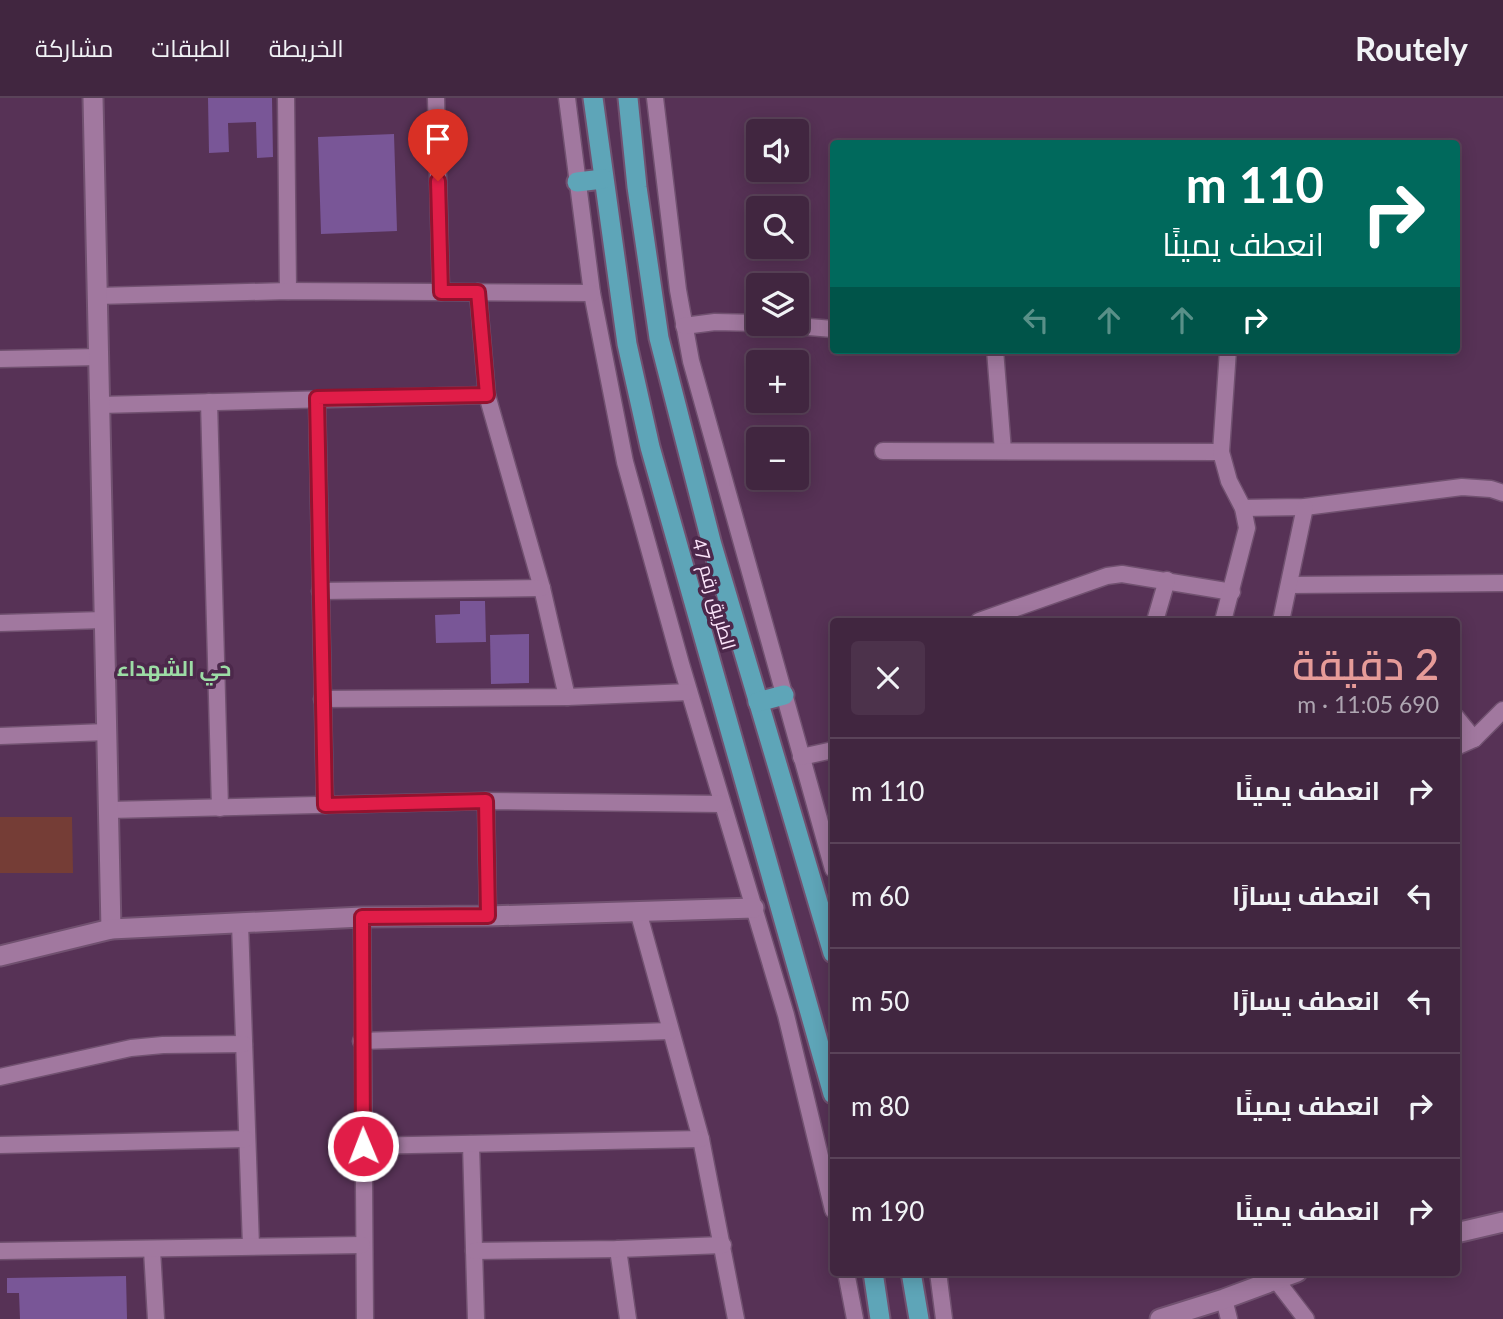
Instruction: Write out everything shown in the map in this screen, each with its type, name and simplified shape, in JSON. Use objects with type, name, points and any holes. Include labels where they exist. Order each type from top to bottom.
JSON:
[{"type":"highway","name":"الطريق رقم 47","points":[[593,98],[627,344],[650,447],[830,1083]]},
{"type":"highway","name":"الطريق رقم 47","points":[[628,98],[637,187],[659,338],[712,545],[830,943]]},
{"type":"highway","points":[[577,182],[603,179]]},
{"type":"highway","points":[[627,344],[659,338]]},
{"type":"highway","points":[[758,702],[784,695]]},
{"type":"highway","points":[[874,1276],[880,1319]]},
{"type":"highway","points":[[912,1276],[919,1319]]},
{"type":"street","points":[[93,98],[111,929]]},
{"type":"street","points":[[286,98],[288,291]]},
{"type":"street","points":[[436,98],[441,292]]},
{"type":"street","points":[[567,98],[592,293],[625,462],[689,692],[786,1015],[830,1198]]},
{"type":"street","points":[[655,98],[684,326],[699,397],[830,858]]},
{"type":"street","points":[[97,296],[288,291],[592,293]]},
{"type":"street","points":[[478,292],[487,395],[542,588],[567,697]]},
{"type":"street","points":[[684,326],[715,322],[746,323]]},
{"type":"street","points":[[809,326],[830,328]]},
{"type":"street","points":[[995,354],[1003,451]]},
{"type":"street","points":[[1224,618],[1247,528],[1243,508],[1229,481],[1221,452],[1228,354]]},
{"type":"street","points":[[0,359],[99,356]]},
{"type":"street","points":[[100,405],[487,395]]},
{"type":"street","points":[[317,398],[325,805]]},
{"type":"street","points":[[209,402],[220,808]]},
{"type":"street","points":[[883,451],[1221,452]]},
{"type":"street","points":[[1243,508],[1306,507],[1462,488],[1491,489],[1503,493]]},
{"type":"street","points":[[1282,618],[1306,507]]},
{"type":"street","points":[[988,618],[1107,576],[1135,575],[1232,592]]},
{"type":"street","points":[[1156,618],[1167,580]]},
{"type":"street","points":[[1290,585],[1503,583]]},
{"type":"street","points":[[320,591],[542,588]]},
{"type":"street","points":[[0,622],[104,621]]},
{"type":"street","points":[[322,699],[567,697],[689,692]]},
{"type":"street","points":[[1460,745],[1474,739],[1503,710]]},
{"type":"street","points":[[1460,721],[1474,739]]},
{"type":"street","points":[[0,736],[107,732]]},
{"type":"street","points":[[801,757],[830,751]]},
{"type":"street","points":[[109,810],[486,801],[722,804]]},
{"type":"street","points":[[486,801],[488,916]]},
{"type":"street","points":[[0,956],[111,929],[362,917],[754,908]]},
{"type":"street","points":[[638,911],[701,1139],[736,1319]]},
{"type":"street","points":[[362,917],[362,1245],[365,1319]]},
{"type":"street","points":[[240,923],[251,1246]]},
{"type":"street","points":[[361,1041],[670,1031]]},
{"type":"street","points":[[0,1077],[131,1048],[244,1044]]},
{"type":"street","points":[[0,1145],[246,1139]]},
{"type":"street","points":[[363,1146],[701,1139]]},
{"type":"street","points":[[471,1144],[476,1319]]},
{"type":"street","points":[[1460,1232],[1503,1222]]},
{"type":"street","points":[[0,1251],[362,1245]]},
{"type":"street","points":[[474,1251],[618,1250],[723,1245]]},
{"type":"street","points":[[152,1250],[156,1319]]},
{"type":"street","points":[[618,1250],[628,1319]]},
{"type":"street","points":[[847,1276],[855,1319]]},
{"type":"street","points":[[939,1276],[944,1319]]},
{"type":"street","points":[[1160,1319],[1286,1276]]},
{"type":"street","points":[[1276,1280],[1306,1319]]},
{"type":"street","points":[[1224,1299],[1229,1319]]},
{"type":"shaded area","points":[[0,817],[72,817],[73,873],[0,873]]},
{"type":"building","points":[[208,98],[272,98],[273,157],[257,158],[256,122],[228,123],[229,152],[209,153]]},
{"type":"building","points":[[394,134],[397,231],[321,234],[318,137]]},
{"type":"building","points":[[460,601],[485,601],[486,642],[436,643],[435,615],[460,614]]},
{"type":"building","points":[[529,634],[529,683],[491,684],[490,635]]},
{"type":"building","points":[[126,1276],[127,1319],[20,1319],[19,1293],[7,1293],[7,1278]]},
{"type":"district","name":"حي الشهداء","points":[[174,669]]},
{"type":"route","points":[[363,1146],[362,917],[488,916],[486,801],[325,805],[317,398],[487,395],[478,292],[441,292],[438,181]]}]
